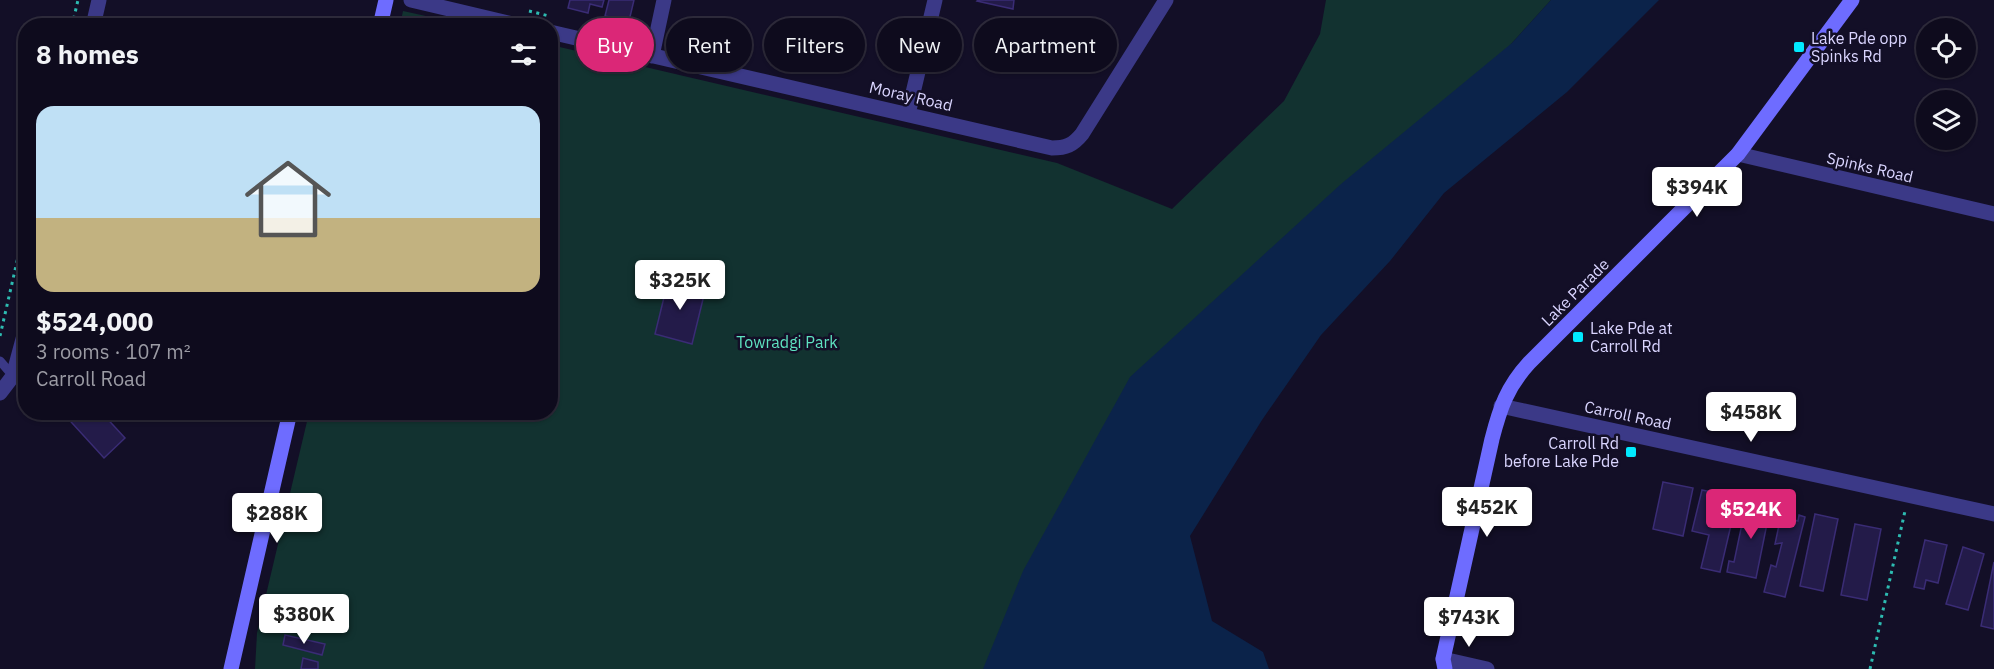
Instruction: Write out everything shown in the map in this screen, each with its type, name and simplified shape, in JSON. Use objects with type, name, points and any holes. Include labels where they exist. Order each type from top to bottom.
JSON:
[{"type":"main road","points":[[382,18],[386,0]]},
{"type":"main road","name":"Lake Parade","points":[[1444,664],[1492,439],[1501,406],[1510,386],[1529,363],[1738,154],[1852,0]]},
{"type":"main road","points":[[231,669],[288,420]]},
{"type":"street","points":[[95,18],[99,0]]},
{"type":"street","points":[[411,0],[523,18]]},
{"type":"street","points":[[654,47],[664,0]]},
{"type":"street","points":[[908,114],[935,0]]},
{"type":"street","name":"Moray Road","points":[[654,56],[1052,148],[1064,148],[1074,143],[1082,134],[1166,0]]},
{"type":"street","name":"Moray Road","points":[[558,34],[576,38]]},
{"type":"street","name":"Spinks Road","points":[[1738,154],[1994,214]]},
{"type":"street","points":[[0,393],[13,376],[18,358]]},
{"type":"street","name":"Carroll Road","points":[[1501,406],[1994,514]]},
{"type":"street","points":[[1444,664],[1487,669]]},
{"type":"lane","points":[[0,361],[13,376]]},
{"type":"path","points":[[74,18],[78,0]]},
{"type":"path","points":[[523,18],[558,18]]},
{"type":"path","points":[[0,336],[18,257]]},
{"type":"path","points":[[1870,669],[1909,495]]},
{"type":"green space","name":"Towradgi Park","points":[[1326,0],[1551,0],[1512,43],[992,669],[255,669],[257,633],[307,420],[558,420],[558,47],[576,51],[576,72],[654,72],[654,69],[1057,163],[1172,209],[1284,101],[1320,34]]},
{"type":"green space","points":[[403,11],[435,18],[402,18]]},
{"type":"water","points":[[1551,0],[1659,0],[1567,92],[1444,193],[1390,261],[1321,335],[1262,420],[1190,536],[1212,621],[1263,652],[1269,669],[983,669],[1023,571],[1130,377],[1341,184],[1512,43]]},
{"type":"building","points":[[570,0],[604,0],[602,7],[590,4],[588,13],[568,8]]},
{"type":"building","points":[[609,0],[634,0],[630,18],[605,16]]},
{"type":"building","points":[[1014,0],[1013,9],[977,1]]},
{"type":"building","points":[[669,277],[706,287],[692,344],[655,334]]},
{"type":"building","points":[[69,420],[108,420],[125,438],[104,458]]},
{"type":"building","points":[[1663,482],[1693,488],[1683,536],[1653,529]]},
{"type":"building","points":[[1702,490],[1731,496],[1725,524],[1731,525],[1720,572],[1701,568],[1709,535],[1692,531]]},
{"type":"building","points":[[1747,500],[1771,504],[1756,578],[1727,572],[1729,561],[1734,562]]},
{"type":"building","points":[[1815,514],[1838,519],[1823,591],[1800,586]]},
{"type":"building","points":[[1799,515],[1805,517],[1785,597],[1764,592],[1771,565],[1776,567],[1782,543],[1775,544],[1779,525],[1784,526],[1786,518],[1798,521]]},
{"type":"building","points":[[1855,524],[1881,529],[1867,600],[1841,595]]},
{"type":"building","points":[[1925,540],[1947,545],[1938,583],[1926,580],[1924,589],[1914,587]]},
{"type":"building","points":[[1963,547],[1984,554],[1968,610],[1946,604]]},
{"type":"building","points":[[1994,562],[1994,629],[1981,626]]},
{"type":"building","points":[[285,635],[325,644],[322,655],[283,645]]},
{"type":"building","points":[[303,658],[318,662],[318,669],[301,669]]},
{"type":"place","name":"Lake Pde opp Spinks Rd","points":[[1799,47]]},
{"type":"place","name":"Lake Pde at Carroll Rd","points":[[1578,337]]},
{"type":"place","name":"Carroll Rd before Lake Pde","points":[[1631,452]]}]
